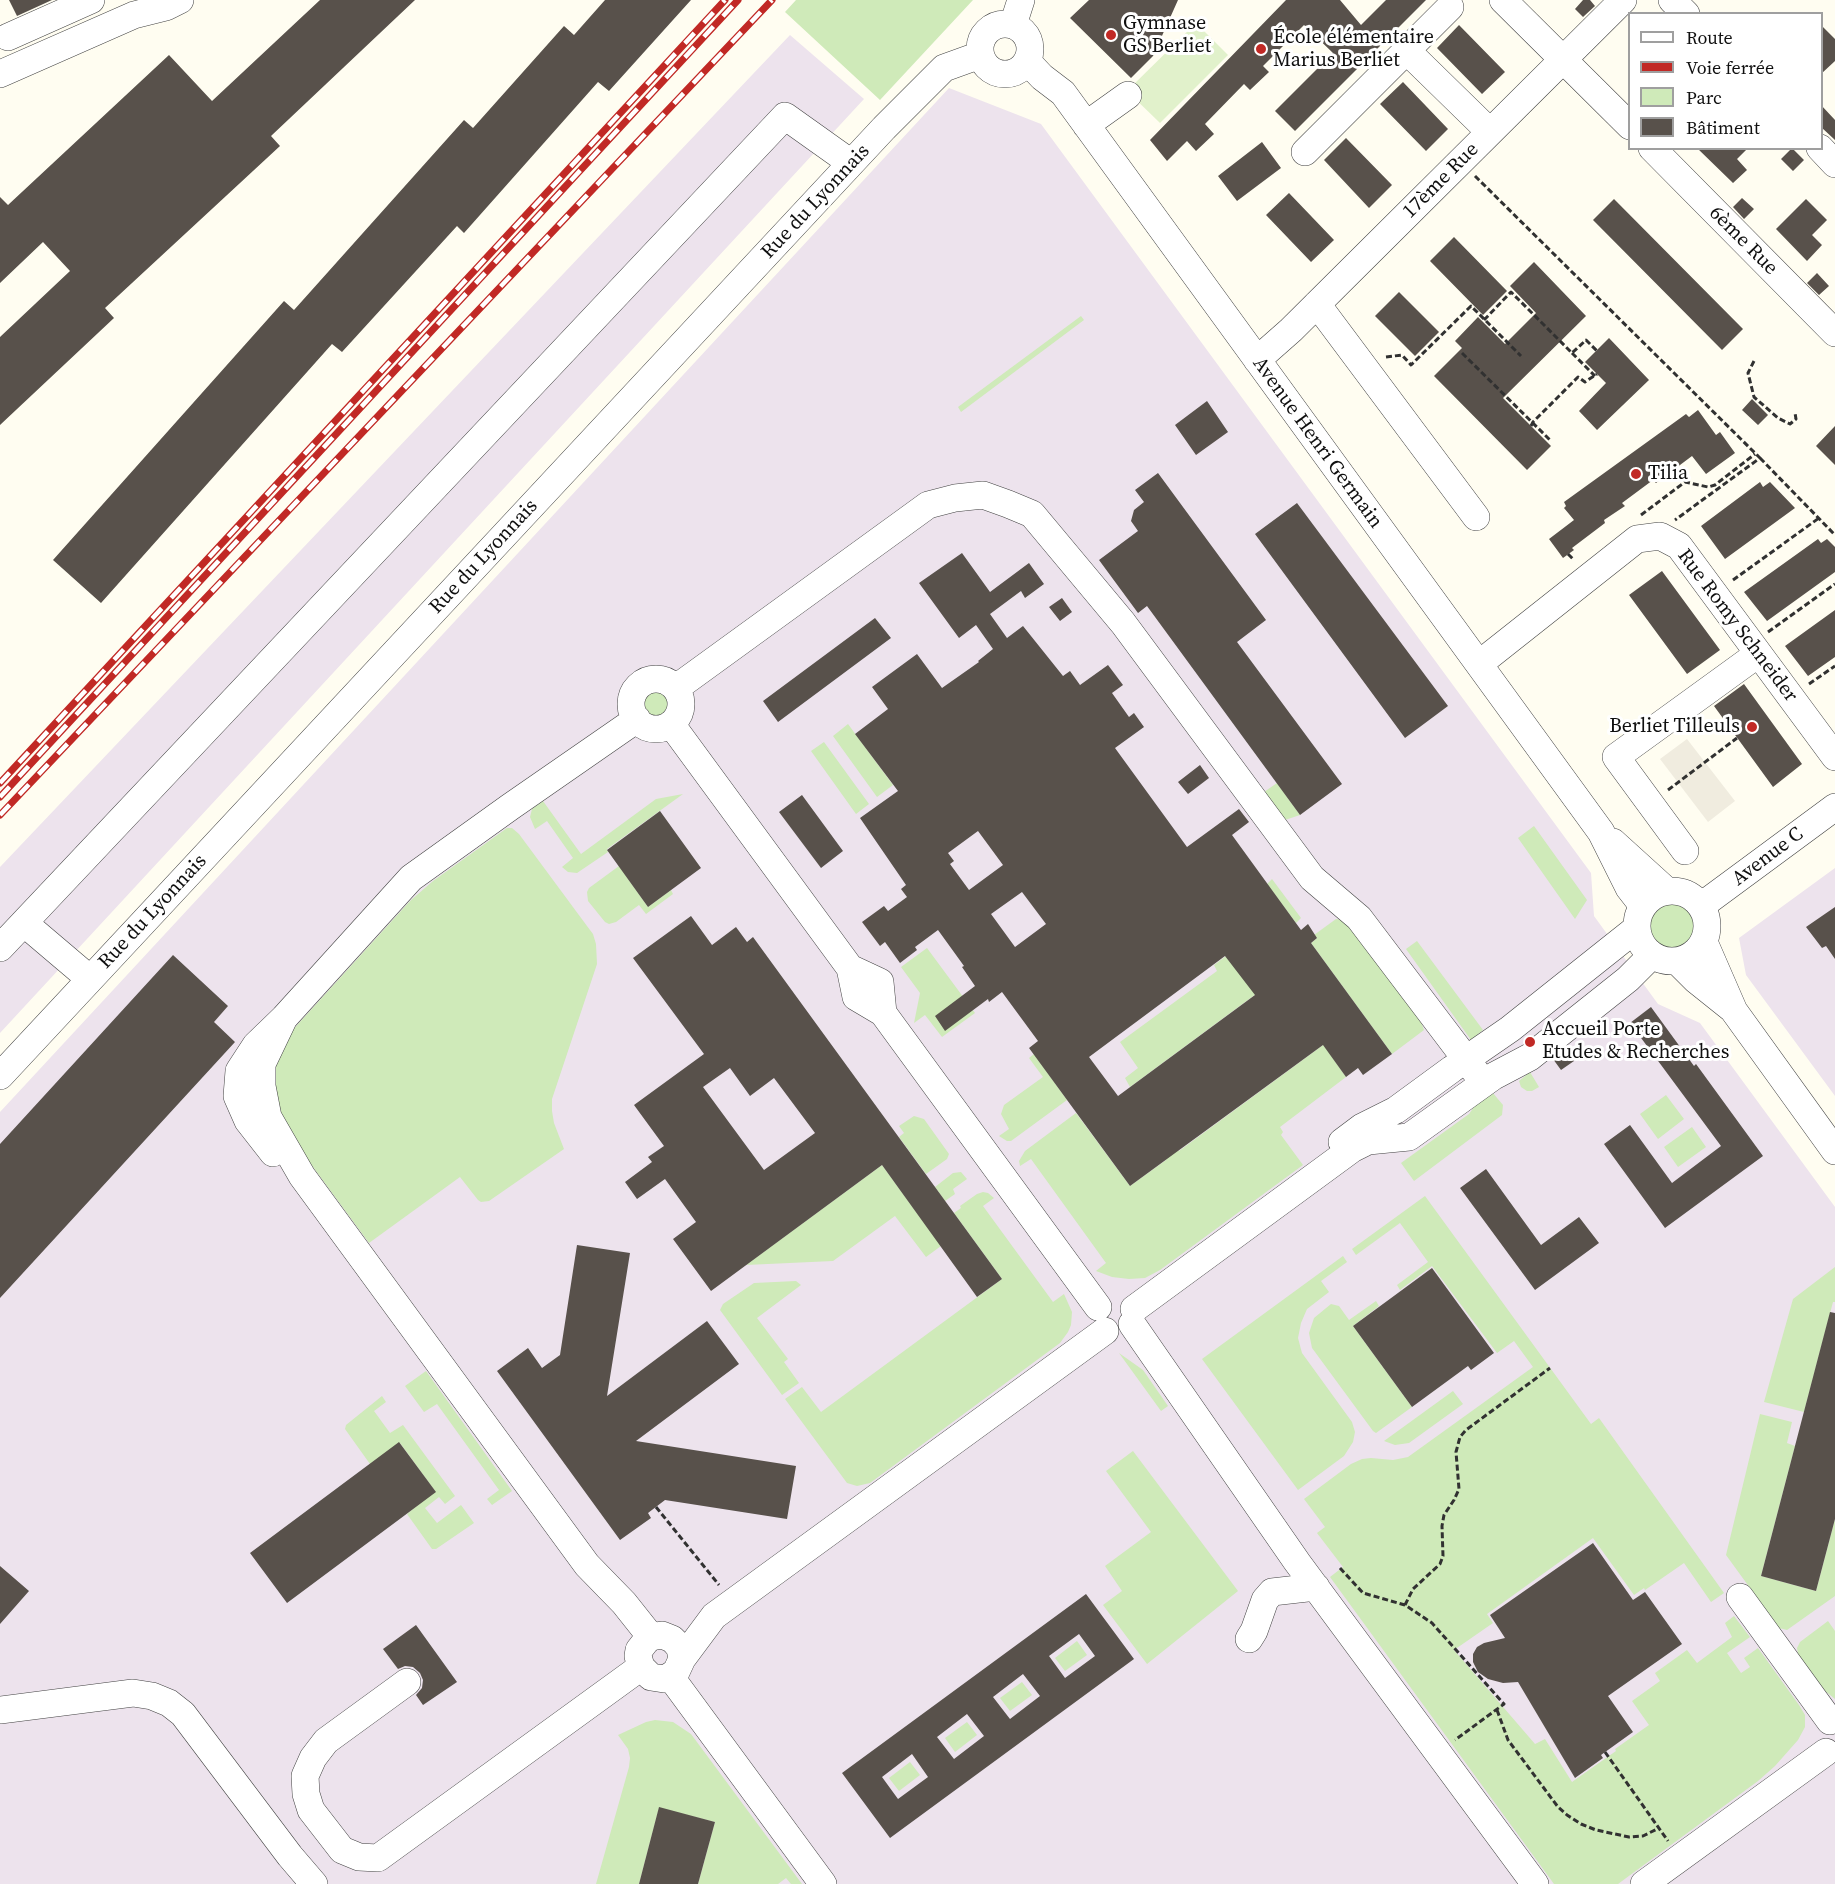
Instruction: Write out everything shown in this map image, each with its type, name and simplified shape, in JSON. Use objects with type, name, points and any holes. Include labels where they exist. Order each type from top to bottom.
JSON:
[{"type":"street","points":[[91,0],[4,31],[10,70],[134,15],[166,7],[180,0]]},
{"type":"street","points":[[1503,0],[1628,125]]},
{"type":"street","name":"17ème Rue","points":[[1257,360],[1291,330],[1623,0]]},
{"type":"street","points":[[1672,0],[1684,12]]},
{"type":"street","points":[[1305,152],[1450,7]]},
{"type":"street","points":[[1017,13],[1030,51],[1027,61],[1016,71],[1002,74],[988,68],[980,55],[981,41],[988,30],[1017,13]]},
{"type":"street","points":[[1407,50],[1490,132]]},
{"type":"street","name":"Rue du Lyonnais","points":[[0,1076],[851,163],[944,68],[980,55]]},
{"type":"street","name":"Avenue Henri Germain","points":[[1027,61],[1042,77],[1063,93],[1601,832],[1629,888],[1640,917],[1639,939],[1645,948],[1665,958],[1734,1011]]},
{"type":"street","points":[[1086,125],[1128,94]]},
{"type":"street","points":[[0,948],[785,116],[851,163]]},
{"type":"street","name":"6ème Rue","points":[[1654,150],[1835,333]]},
{"type":"street","points":[[1822,150],[1835,164]]},
{"type":"street","points":[[1317,304],[1476,518]]},
{"type":"street","points":[[676,688],[928,505],[954,498],[983,495],[1032,514],[1123,623],[1312,878],[1359,918],[1484,1083]]},
{"type":"street","name":"Rue Romy Schneider","points":[[1479,664],[1637,539],[1660,536],[1679,546],[1835,758]]},
{"type":"street","points":[[1685,851],[1616,757],[1754,649]]},
{"type":"street","points":[[656,678],[676,688],[681,703],[680,711],[671,724],[657,729],[637,719],[632,697],[641,684],[656,678]]},
{"type":"street","points":[[637,719],[411,878],[284,1018],[262,1064],[262,1086],[268,1117],[302,1176],[588,1565],[624,1603],[823,1884]]},
{"type":"street","points":[[671,724],[850,968],[856,998],[883,1013],[1110,1333],[1120,1333],[1129,1328],[1132,1311],[1362,1127],[1396,1110],[1510,1029],[1570,982],[1640,917],[1650,899],[1667,891]]},
{"type":"street","name":"Avenue C","points":[[1701,906],[1835,807]]},
{"type":"street","name":"Avenue Henri Germain","points":[[1601,832],[1667,891],[1686,893],[1701,906],[1708,923],[1704,942],[1734,1011],[1835,1150]]},
{"type":"street","points":[[24,923],[90,979]]},
{"type":"street","points":[[1132,1311],[1352,1149],[1368,1141],[1409,1137],[1484,1083],[1530,1057],[1628,979],[1665,958],[1693,955],[1704,942]]},
{"type":"street","points":[[1132,1311],[1192,1413],[1316,1587],[1535,1884]]},
{"type":"street","points":[[659,1655],[699,1615],[726,1594],[1100,1320]]},
{"type":"street","points":[[406,1682],[326,1741],[313,1758],[305,1776],[306,1794],[311,1810],[342,1850],[359,1857],[378,1858],[714,1617],[1100,1320]]},
{"type":"street","points":[[1249,1639],[1265,1600],[1272,1592],[1316,1587]]},
{"type":"street","points":[[1644,1884],[1830,1755],[1822,1746],[1822,1732],[1832,1719],[1740,1597]]},
{"type":"street","points":[[0,1710],[133,1693],[169,1702],[183,1714],[290,1856],[314,1884]]},
{"type":"path","points":[[1460,162],[1835,534]]},
{"type":"path","points":[[1484,320],[1512,292],[1596,375],[1585,382],[1578,376],[1532,424]]},
{"type":"path","points":[[1361,361],[1402,355],[1411,365],[1471,306],[1521,356]]},
{"type":"path","points":[[1572,353],[1586,340],[1597,351]]},
{"type":"path","points":[[1462,353],[1551,441]]},
{"type":"path","points":[[1754,361],[1748,373],[1754,397],[1778,418],[1790,424],[1796,419],[1795,413]]},
{"type":"path","points":[[1638,518],[1685,482],[1708,486],[1715,484],[1755,454]]},
{"type":"path","points":[[1660,536],[1666,527],[1760,458]]},
{"type":"path","points":[[1714,594],[1819,518]]},
{"type":"path","points":[[1568,554],[1573,560],[1581,560]]},
{"type":"path","points":[[1754,649],[1835,584]]},
{"type":"path","points":[[1650,803],[1737,738]]},
{"type":"path","points":[[1405,1605],[1413,1589],[1440,1564],[1443,1556],[1444,1515],[1459,1490],[1456,1452],[1460,1437],[1466,1430],[1550,1368]]},
{"type":"path","points":[[656,1507],[726,1594]]},
{"type":"path","points":[[1340,1568],[1363,1593],[1405,1605],[1432,1623],[1504,1704],[1452,1743]]},
{"type":"path","points":[[1497,1710],[1508,1740],[1558,1807],[1568,1815],[1596,1830],[1629,1837],[1643,1836],[1659,1828]]},
{"type":"path","points":[[1605,1752],[1679,1858]]},
{"type":"shaded area","points":[[790,35],[864,99],[0,1033],[0,867]]},
{"type":"shaded area","points":[[949,88],[1041,124],[1591,873],[1594,916],[1658,1004],[1700,1023],[1835,1207],[1835,1884],[0,1884],[0,1112]]},
{"type":"shaded area","points":[[1687,739],[1735,801],[1708,822],[1660,759]]},
{"type":"shaded area","points":[[1835,868],[1835,1096],[1746,975],[1739,938]]},
{"type":"green space","points":[[796,0],[973,0],[880,100],[785,12]]},
{"type":"green space","points":[[1196,23],[1228,55],[1160,123],[1127,91]]},
{"type":"green space","points":[[1081,316],[1084,320],[961,412],[958,407]]},
{"type":"green space","points":[[657,687],[668,692],[673,703],[668,714],[657,719],[646,714],[641,703],[646,692]]},
{"type":"green space","points":[[848,724],[893,785],[877,797],[833,736]]},
{"type":"green space","points":[[824,742],[869,804],[856,814],[811,751]]},
{"type":"green space","points":[[1277,783],[1300,815],[1285,820],[1264,792]]},
{"type":"green space","points":[[683,794],[577,873],[568,872],[562,867],[573,858],[547,821],[535,829],[530,817],[532,809],[543,801],[581,854],[656,799]]},
{"type":"green space","points":[[1534,826],[1587,900],[1575,919],[1518,838]]},
{"type":"green space","points":[[507,828],[512,828],[519,834],[593,934],[596,944],[597,964],[552,1099],[554,1123],[564,1149],[489,1201],[478,1200],[460,1177],[369,1243],[293,1140],[278,1113],[273,1073],[278,1046],[410,901],[433,881]]},
{"type":"green space","points":[[619,866],[648,907],[671,890],[673,894],[646,914],[639,905],[616,922],[609,924],[605,922],[588,901],[587,892],[589,888]]},
{"type":"green space","points":[[1272,879],[1301,918],[1296,923],[1267,884]]},
{"type":"green space","points":[[1677,902],[1690,909],[1696,917],[1696,937],[1690,945],[1682,951],[1667,952],[1654,945],[1648,937],[1647,922],[1654,909],[1662,903]]},
{"type":"green space","points":[[1336,919],[1344,920],[1417,1011],[1424,1030],[1392,1054],[1311,943],[1317,938],[1314,935]]},
{"type":"green space","points":[[1246,941],[1275,980],[1130,1087],[1125,1078],[1138,1068],[1120,1042],[1217,971],[1214,965]]},
{"type":"green space","points":[[1417,941],[1483,1030],[1471,1040],[1406,949]]},
{"type":"green space","points":[[927,948],[975,1013],[942,1037],[925,1015],[914,1023],[920,993],[901,967]]},
{"type":"green space","points":[[1338,1034],[1332,1057],[1346,1077],[1280,1127],[1283,1132],[1281,1135],[1303,1165],[1160,1270],[1145,1278],[1112,1277],[1096,1271],[1106,1263],[1031,1159],[1020,1166],[1019,1161],[1025,1151],[1076,1113],[1130,1186],[1166,1160],[1169,1139],[1179,1151]]},
{"type":"green space","points":[[1034,1054],[1067,1100],[1011,1141],[1007,1141],[999,1136],[1009,1129],[1001,1114],[1004,1105],[1043,1077],[1029,1058]]},
{"type":"green space","points":[[1530,1072],[1539,1087],[1527,1091],[1521,1087],[1519,1081]]},
{"type":"green space","points":[[1492,1092],[1503,1105],[1502,1115],[1414,1181],[1401,1163],[1469,1114]]},
{"type":"green space","points":[[1666,1095],[1684,1119],[1658,1139],[1640,1114]]},
{"type":"green space","points":[[914,1116],[924,1119],[949,1154],[947,1159],[926,1174],[899,1137],[904,1133],[899,1126]]},
{"type":"green space","points":[[1692,1127],[1706,1147],[1678,1167],[1664,1147]]},
{"type":"green space","points":[[882,1165],[941,1246],[926,1257],[895,1216],[833,1261],[746,1265]]},
{"type":"green space","points":[[961,1172],[967,1179],[953,1189],[955,1194],[945,1201],[935,1187],[953,1173]]},
{"type":"green space","points":[[983,1192],[994,1198],[983,1206],[1053,1302],[1064,1294],[1072,1312],[1068,1332],[1060,1343],[870,1483],[857,1486],[847,1483],[785,1399],[802,1387],[821,1412],[1002,1279],[954,1213],[961,1208],[960,1206]]},
{"type":"green space","points":[[1425,1196],[1591,1424],[1599,1418],[1724,1593],[1711,1602],[1684,1563],[1634,1595],[1593,1538],[1487,1614],[1493,1623],[1454,1650],[1535,1744],[1545,1739],[1572,1782],[1649,1725],[1632,1701],[1660,1681],[1655,1673],[1687,1650],[1697,1663],[1732,1637],[1725,1623],[1734,1616],[1750,1637],[1727,1653],[1741,1673],[1750,1667],[1744,1658],[1758,1648],[1805,1715],[1805,1727],[1798,1740],[1775,1766],[1618,1884],[1554,1884],[1330,1577],[1343,1567],[1317,1533],[1325,1527],[1304,1499],[1351,1464],[1362,1459],[1393,1460],[1408,1457],[1533,1367],[1514,1341],[1497,1353],[1432,1266],[1400,1290],[1397,1285],[1428,1262],[1400,1223],[1356,1255],[1352,1249]]},
{"type":"green space","points":[[1343,1256],[1347,1262],[1321,1281],[1329,1292],[1307,1309],[1298,1338],[1302,1353],[1352,1422],[1355,1432],[1353,1442],[1344,1456],[1298,1490],[1202,1359]]},
{"type":"green space","points":[[1835,1267],[1835,1302],[1833,1302],[1804,1412],[1764,1402],[1793,1299]]},
{"type":"green space","points":[[796,1281],[801,1285],[757,1318],[788,1359],[784,1362],[799,1383],[782,1395],[720,1310],[723,1304],[754,1283]]},
{"type":"green space","points":[[1376,1301],[1379,1306],[1353,1326],[1412,1407],[1376,1433],[1312,1348],[1309,1333],[1314,1318],[1331,1304],[1339,1306],[1349,1320]]},
{"type":"green space","points":[[1119,1353],[1143,1370],[1168,1406],[1161,1411]]},
{"type":"green space","points":[[426,1371],[512,1491],[492,1505],[487,1499],[499,1490],[437,1404],[424,1412],[405,1386]]},
{"type":"green space","points":[[1453,1391],[1463,1404],[1409,1443],[1395,1445],[1384,1441]]},
{"type":"green space","points":[[382,1396],[386,1402],[374,1411],[390,1433],[403,1425],[455,1496],[445,1504],[439,1497],[425,1508],[437,1523],[461,1505],[474,1523],[436,1549],[432,1549],[407,1514],[435,1491],[400,1443],[370,1464],[345,1429],[346,1425]]},
{"type":"green space","points":[[1760,1414],[1792,1422],[1787,1443],[1795,1446],[1761,1576],[1816,1591],[1835,1519],[1835,1596],[1787,1630],[1779,1628],[1726,1555]]},
{"type":"green space","points":[[1133,1451],[1238,1591],[1147,1664],[1103,1605],[1122,1591],[1105,1566],[1151,1532],[1106,1471]]},
{"type":"green space","points":[[1828,1621],[1835,1631],[1835,1699],[1825,1691],[1798,1654],[1797,1648],[1800,1642]]},
{"type":"green space","points":[[1077,1641],[1087,1655],[1065,1671],[1055,1658]]},
{"type":"green space","points":[[1022,1682],[1032,1695],[1010,1711],[1000,1698]]},
{"type":"green space","points":[[655,1720],[673,1722],[691,1734],[802,1884],[791,1884],[786,1878],[778,1884],[698,1884],[715,1822],[659,1808],[639,1884],[596,1884],[629,1767],[628,1749],[618,1735]]},
{"type":"green space","points":[[967,1722],[977,1735],[955,1752],[945,1738]]},
{"type":"green space","points":[[910,1762],[920,1775],[899,1791],[889,1778]]},
{"type":"building","points":[[9,0],[52,0],[17,16]]},
{"type":"building","points":[[320,0],[415,0],[271,136],[280,146],[105,308],[114,318],[0,425],[0,337],[70,271],[43,242],[0,283],[0,197],[8,205],[169,55],[212,101]]},
{"type":"building","points":[[605,0],[691,0],[609,91],[598,82],[464,233],[457,226],[342,352],[332,344],[101,603],[53,560],[284,301],[294,310],[464,120],[473,128],[564,26],[574,35]]},
{"type":"building","points":[[1089,0],[1178,0],[1153,56],[1131,78],[1070,18]]},
{"type":"building","points":[[1286,0],[1340,0],[1361,25],[1386,0],[1426,0],[1295,131],[1275,111],[1333,53],[1304,25],[1263,66],[1269,72],[1250,90],[1244,84],[1205,124],[1214,134],[1196,151],[1187,141],[1167,161],[1150,140]]},
{"type":"building","points":[[1583,0],[1590,0],[1595,6],[1583,17],[1575,9]]},
{"type":"building","points":[[1459,25],[1505,72],[1482,94],[1437,48]]},
{"type":"building","points":[[1823,27],[1835,39],[1835,61],[1823,72]]},
{"type":"building","points":[[1403,82],[1448,129],[1426,151],[1380,104]]},
{"type":"building","points":[[1823,107],[1835,120],[1835,140],[1823,129]]},
{"type":"building","points":[[1346,138],[1392,185],[1369,208],[1324,160]]},
{"type":"building","points":[[1262,142],[1281,168],[1237,201],[1218,176]]},
{"type":"building","points":[[1699,150],[1746,150],[1737,159],[1747,170],[1733,183]]},
{"type":"building","points":[[1790,150],[1794,150],[1804,160],[1793,171],[1781,159]]},
{"type":"building","points":[[1289,193],[1334,240],[1311,262],[1266,215]]},
{"type":"building","points":[[1742,198],[1754,209],[1744,219],[1733,207]]},
{"type":"building","points":[[1614,199],[1743,329],[1722,350],[1593,220]]},
{"type":"building","points":[[1806,199],[1827,220],[1812,235],[1822,245],[1807,261],[1776,229]]},
{"type":"building","points":[[1454,237],[1507,291],[1483,315],[1430,261]]},
{"type":"building","points":[[1534,262],[1586,316],[1503,398],[1551,446],[1527,470],[1434,376],[1462,348],[1455,341],[1478,317],[1505,344],[1536,313],[1510,286]]},
{"type":"building","points":[[1817,273],[1829,286],[1819,295],[1807,283]]},
{"type":"building","points":[[1399,292],[1439,332],[1415,356],[1375,316]]},
{"type":"building","points":[[1609,338],[1649,380],[1597,430],[1579,411],[1606,383],[1585,362]]},
{"type":"building","points":[[1752,399],[1768,415],[1758,425],[1742,410]]},
{"type":"building","points":[[1207,401],[1228,432],[1196,455],[1175,425]]},
{"type":"building","name":"Tilia","points":[[1698,410],[1716,435],[1720,432],[1735,453],[1706,474],[1692,456],[1656,483],[1653,480],[1622,503],[1625,506],[1604,520],[1605,523],[1572,548],[1574,550],[1563,558],[1549,539],[1574,520],[1564,508],[1566,506],[1564,502],[1686,414],[1689,417]]},
{"type":"building","points":[[1835,426],[1835,465],[1816,446]]},
{"type":"building","points":[[1158,473],[1266,620],[1237,642],[1342,784],[1300,815],[1147,606],[1138,613],[1099,560],[1138,531],[1131,521],[1134,510],[1144,502],[1135,490]]},
{"type":"building","points":[[1760,482],[1763,487],[1770,482],[1795,508],[1725,559],[1701,526]]},
{"type":"building","points":[[1297,503],[1448,706],[1405,738],[1255,534]]},
{"type":"building","points":[[1818,539],[1821,543],[1827,539],[1835,547],[1835,572],[1767,621],[1744,592]]},
{"type":"building","points":[[962,553],[990,592],[1029,563],[1044,584],[1025,598],[1021,591],[990,614],[1007,638],[1023,626],[1063,676],[1070,671],[1080,685],[1108,665],[1123,685],[1112,693],[1129,717],[1134,713],[1144,727],[1115,748],[1187,847],[1239,809],[1249,822],[1232,835],[1301,930],[1308,924],[1317,938],[1311,943],[1392,1054],[1363,1075],[1358,1068],[1346,1077],[1323,1045],[1130,1186],[1029,1048],[1038,1041],[1002,992],[989,1002],[988,999],[945,1031],[935,1016],[975,986],[962,967],[964,966],[938,930],[915,947],[917,950],[900,963],[885,942],[880,946],[862,922],[884,906],[888,911],[907,897],[901,889],[906,885],[860,818],[898,791],[855,734],[888,709],[872,687],[917,654],[942,688],[979,662],[993,649],[976,625],[959,638],[919,583]],"holes":[[[978,831],[1003,865],[969,890],[950,864],[954,861],[948,853]],[[1022,892],[1046,924],[1015,947],[991,914]],[[1225,956],[1255,995],[1118,1096],[1089,1057]]]},
{"type":"building","points":[[1662,571],[1720,650],[1687,674],[1629,595]]},
{"type":"building","points":[[1062,598],[1072,612],[1060,621],[1049,607]]},
{"type":"building","points":[[1835,610],[1835,657],[1808,676],[1785,646]]},
{"type":"building","points":[[875,618],[891,638],[778,722],[763,701]]},
{"type":"building","name":"Berliet Tilleuls","points":[[1744,684],[1802,764],[1773,787],[1714,706]]},
{"type":"building","points":[[1200,765],[1209,778],[1188,794],[1178,782]]},
{"type":"building","points":[[802,795],[843,851],[821,868],[779,812]]},
{"type":"building","points":[[660,811],[701,868],[648,907],[607,850]]},
{"type":"building","points":[[1835,907],[1835,959],[1826,946],[1822,948],[1806,927]]},
{"type":"building","points":[[691,916],[712,945],[736,927],[747,942],[753,937],[1002,1279],[977,1297],[882,1165],[711,1291],[673,1239],[696,1222],[665,1179],[637,1199],[625,1182],[652,1162],[648,1157],[664,1146],[634,1105],[704,1054],[633,958]],"holes":[[[730,1068],[750,1096],[774,1078],[815,1133],[764,1170],[703,1087]]]},
{"type":"building","points":[[173,955],[228,1006],[214,1022],[235,1042],[0,1298],[0,1144]]},
{"type":"building","points":[[1651,1007],[1763,1156],[1665,1228],[1604,1144],[1630,1125],[1672,1183],[1721,1146],[1630,1023]]},
{"type":"building","points":[[1565,1049],[1574,1061],[1561,1070],[1553,1059]]},
{"type":"building","points":[[1486,1169],[1541,1245],[1579,1217],[1599,1243],[1535,1290],[1460,1188]]},
{"type":"building","points":[[577,1245],[630,1253],[607,1396],[707,1321],[739,1364],[636,1441],[796,1466],[787,1519],[665,1500],[648,1513],[651,1518],[620,1540],[497,1371],[528,1348],[542,1368],[560,1355]]},
{"type":"building","points":[[1432,1268],[1494,1353],[1471,1370],[1468,1366],[1412,1407],[1353,1326]]},
{"type":"building","points":[[1830,1312],[1835,1313],[1835,1519],[1816,1591],[1761,1576]]},
{"type":"building","points":[[399,1442],[436,1492],[287,1603],[250,1553]]},
{"type":"building","points":[[1593,1543],[1633,1600],[1645,1592],[1682,1644],[1608,1696],[1633,1732],[1601,1755],[1603,1758],[1575,1778],[1518,1682],[1503,1683],[1488,1679],[1478,1672],[1473,1662],[1473,1654],[1477,1647],[1484,1643],[1505,1638],[1490,1615]]},
{"type":"building","points":[[0,1566],[29,1591],[0,1624]]},
{"type":"building","points":[[1086,1594],[1134,1659],[890,1838],[842,1773]],"holes":[[[1079,1634],[1095,1656],[1065,1678],[1049,1656]],[[1023,1674],[1040,1696],[1010,1719],[993,1697]],[[967,1714],[984,1736],[954,1759],[937,1737]],[[912,1754],[928,1777],[898,1799],[882,1777]]]},
{"type":"building","points":[[416,1625],[457,1682],[423,1705],[416,1695],[422,1688],[423,1680],[420,1673],[413,1667],[405,1666],[398,1669],[383,1649]]},
{"type":"building","points":[[659,1807],[715,1822],[698,1884],[639,1884]]},
{"type":"railway","points":[[0,783],[725,0]]},
{"type":"railway","points":[[0,797],[738,0]]},
{"type":"railway","points":[[0,815],[772,0]]},
{"type":"place","name":"Gymnase GS Berliet","points":[[1111,35]]},
{"type":"place","name":"École élémentaire Marius Berliet","points":[[1261,49]]},
{"type":"place","name":"Tilia","points":[[1636,474]]},
{"type":"place","name":"Berliet Tilleuls","points":[[1752,727]]},
{"type":"place","name":"Accueil Porte Etudes & Recherches","points":[[1530,1042]]}]
